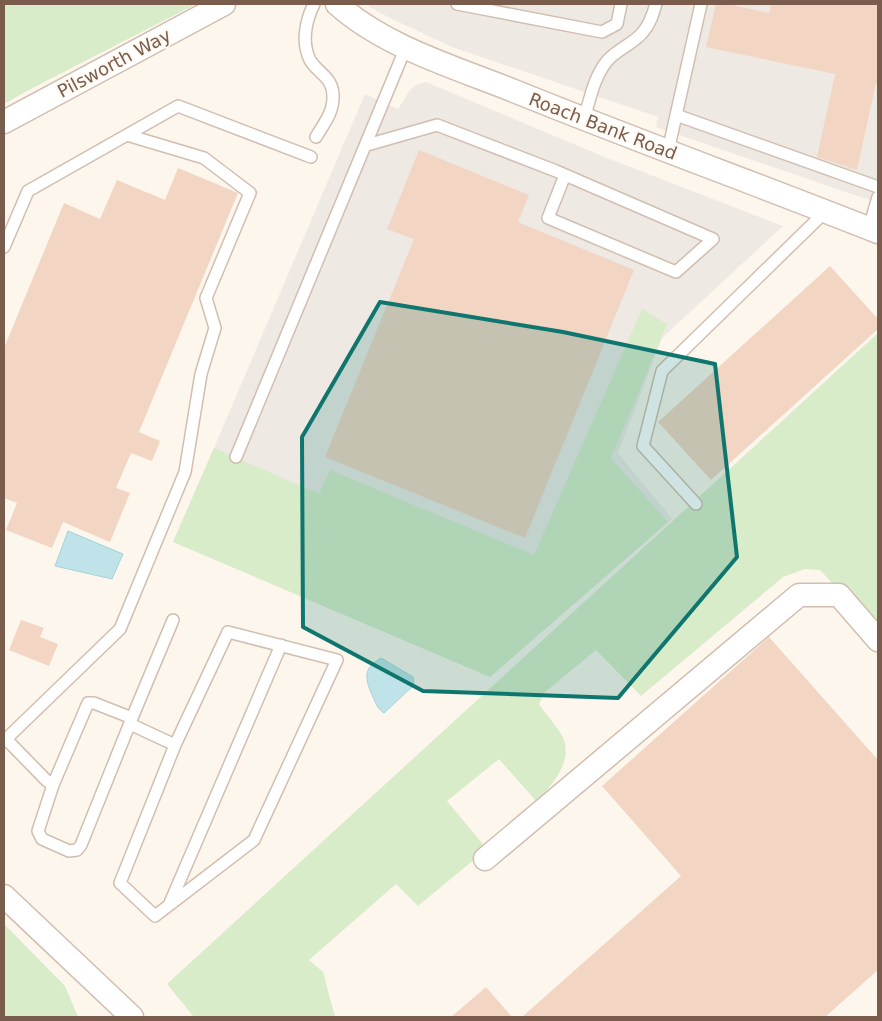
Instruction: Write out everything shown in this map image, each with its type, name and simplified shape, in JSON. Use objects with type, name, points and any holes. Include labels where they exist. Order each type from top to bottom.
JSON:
[{"type":"street","name":"Pilsworth Way","points":[[4,122],[224,4]]},
{"type":"street","name":"Roach Bank Road","points":[[337,4],[372,31],[406,47],[584,119],[874,230]]},
{"type":"street","points":[[485,859],[799,595],[839,595],[878,640]]},
{"type":"street","points":[[4,896],[132,1017]]},
{"type":"lane","points":[[314,4],[308,16],[305,42],[310,61],[328,78],[334,97],[331,111],[316,137]]},
{"type":"lane","points":[[457,4],[602,32],[617,24],[621,4]]},
{"type":"lane","points":[[584,119],[598,74],[607,61],[620,49],[643,33],[653,16],[656,4]]},
{"type":"lane","points":[[668,151],[701,4]]},
{"type":"lane","points":[[236,458],[406,47]]},
{"type":"lane","points":[[4,247],[28,191],[178,106],[311,157]]},
{"type":"lane","points":[[676,115],[878,187]]},
{"type":"lane","points":[[367,145],[437,125],[565,175],[713,239],[676,272],[548,218],[565,175]]},
{"type":"lane","points":[[53,785],[5,740],[120,629],[185,472],[201,374],[215,328],[206,298],[250,193],[204,158],[127,135]]},
{"type":"lane","points":[[874,230],[878,197]]},
{"type":"lane","points":[[696,504],[644,446],[662,371],[825,212]]},
{"type":"lane","points":[[173,620],[131,721],[81,845],[77,850],[68,850],[42,839],[38,831],[53,785],[88,703],[94,703],[131,721],[175,745]]},
{"type":"lane","points":[[228,632],[281,645],[336,660],[254,840],[155,916],[120,882],[175,745],[228,632]]},
{"type":"lane","points":[[169,904],[281,645]]},
{"type":"highlighted area","points":[[380,302],[563,332],[715,364],[737,557],[618,698],[423,691],[303,627],[302,437]]},
{"type":"shaded area","points":[[364,4],[878,4],[878,203],[656,127],[658,117],[452,47]]},
{"type":"shaded area","points":[[426,82],[607,158],[783,226],[662,338],[618,453],[672,519],[490,677],[173,542],[365,94],[398,109],[410,90],[418,84]]},
{"type":"green space","points":[[4,4],[196,4],[4,104]]},
{"type":"green space","points":[[642,309],[667,324],[611,458],[668,522],[490,677],[173,542],[214,448],[319,494],[330,470],[534,555]]},
{"type":"green space","points":[[878,333],[878,632],[820,570],[805,569],[783,577],[641,696],[596,650],[544,693],[539,704],[562,736],[566,749],[563,766],[559,774],[537,802],[499,759],[447,801],[487,849],[418,906],[396,884],[309,960],[323,972],[335,1017],[194,1017],[167,984]]},
{"type":"green space","points":[[4,924],[65,986],[78,1017],[4,1017]]},
{"type":"water","points":[[68,531],[123,554],[112,579],[55,566]]},
{"type":"water","points":[[381,658],[413,677],[414,685],[384,713],[376,704],[367,680],[368,670]]},
{"type":"building","points":[[716,4],[728,4],[769,13],[771,4],[878,4],[878,84],[876,83],[857,170],[817,157],[835,74],[706,47]]},
{"type":"building","points":[[419,150],[529,195],[518,222],[634,270],[525,538],[325,457],[414,239],[387,229]]},
{"type":"building","points":[[178,168],[238,193],[139,432],[160,441],[152,461],[131,453],[116,488],[130,493],[110,542],[63,522],[52,548],[6,530],[17,503],[4,498],[4,348],[64,203],[100,219],[117,180],[165,200]]},
{"type":"building","points":[[830,266],[878,319],[878,329],[711,480],[658,422]]},
{"type":"building","points":[[21,620],[44,628],[40,637],[58,644],[49,666],[9,650]]},
{"type":"building","points":[[769,637],[878,760],[878,970],[825,1017],[522,1017],[681,876],[602,786]]},
{"type":"building","points":[[486,987],[512,1017],[451,1017]]}]
